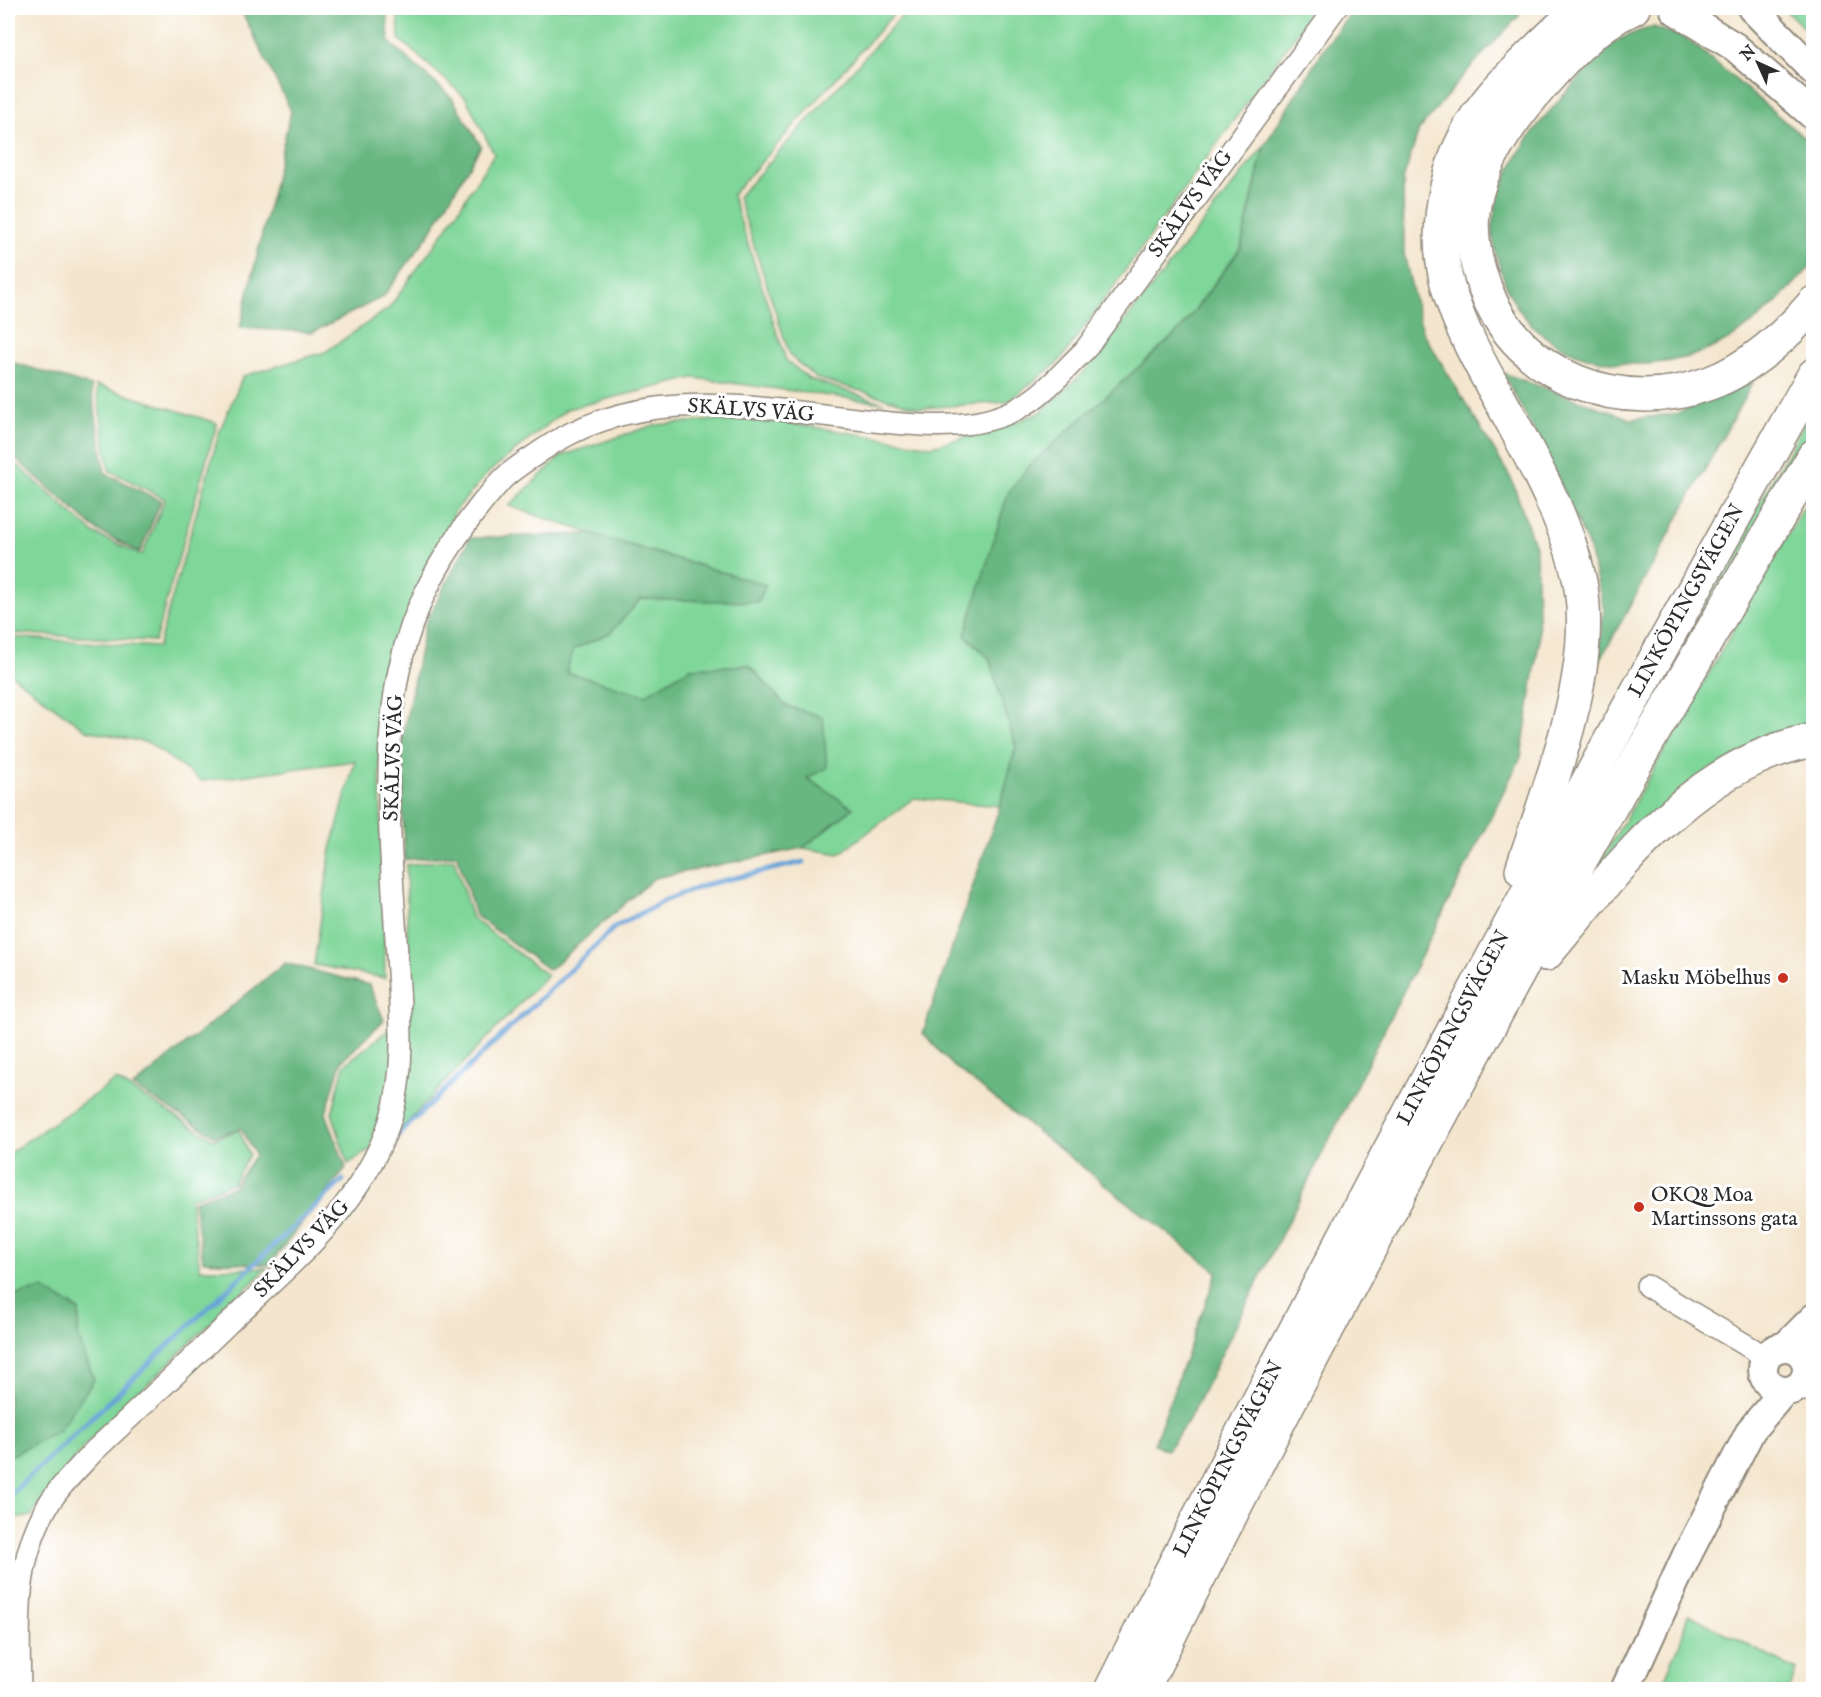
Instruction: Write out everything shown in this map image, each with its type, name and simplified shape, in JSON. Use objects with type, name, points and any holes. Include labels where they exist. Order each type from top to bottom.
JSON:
[{"type":"highway","points":[[1496,948],[1564,738],[1583,654],[1581,588],[1563,529],[1536,466],[1478,361],[1448,286],[1443,223],[1448,177],[1465,135],[1492,96],[1581,8]]},
{"type":"highway","points":[[1633,8],[1604,24],[1577,46],[1517,114],[1496,144],[1476,194],[1472,220],[1476,257],[1491,305],[1509,331],[1528,352],[1552,370],[1605,393],[1636,397],[1669,394],[1712,383],[1745,363],[1780,337],[1814,303]]},
{"type":"highway","name":"LINKÖPINGSVÄGEN","points":[[1111,1689],[1347,1227],[1496,948],[1814,375]]},
{"type":"highway","name":"LINKÖPINGSVÄGEN","points":[[1142,1689],[1228,1518],[1368,1252],[1590,843],[1814,456]]},
{"type":"highway","points":[[1499,1011],[1613,874],[1675,811],[1704,788],[1744,763],[1783,746],[1814,740]]},
{"type":"street","name":"SKÄLVS VÄG","points":[[20,1689],[18,1611],[21,1578],[44,1512],[64,1484],[94,1451],[315,1242],[350,1201],[373,1162],[390,1121],[400,1081],[400,1011],[392,853],[391,728],[399,668],[422,597],[443,557],[467,521],[503,477],[554,442],[597,421],[648,408],[707,403],[926,427],[974,423],[1019,408],[1050,384],[1084,350],[1336,8]]},
{"type":"street","points":[[1672,8],[1735,47],[1814,116]]},
{"type":"street","points":[[1752,8],[1814,71]]},
{"type":"street","points":[[1647,1286],[1793,1373]]},
{"type":"street","points":[[1793,1373],[1814,1318]]},
{"type":"street","points":[[1625,1689],[1686,1557],[1751,1430],[1793,1373],[1814,1330]]},
{"type":"green space","points":[[240,8],[387,8],[389,42],[452,98],[481,146],[430,233],[383,297],[313,332],[240,328],[291,111]]},
{"type":"green space","points":[[404,8],[899,8],[732,195],[786,360],[809,379],[884,403],[693,378],[567,409],[488,473],[455,511],[397,640],[379,737],[385,978],[314,965],[331,849],[355,761],[201,781],[149,743],[86,730],[8,672],[8,637],[158,647],[220,430],[243,376],[325,352],[389,308],[446,229],[494,154],[466,98],[399,39],[398,14]]},
{"type":"green space","points":[[909,8],[1315,8],[1059,362],[1007,402],[920,408],[816,378],[790,356],[738,197]]},
{"type":"green space","points":[[1354,8],[1514,8],[1520,15],[1469,69],[1419,130],[1403,180],[1404,254],[1422,331],[1512,480],[1536,550],[1539,643],[1521,757],[1188,1421],[1167,1450],[1154,1444],[1217,1272],[952,1065],[923,1033],[1000,806],[1016,747],[989,658],[965,635],[1008,493],[1030,465],[1181,329],[1241,248],[1264,146],[1325,47]]},
{"type":"green space","points":[[1783,8],[1813,8],[1813,36]]},
{"type":"green space","points":[[1654,27],[1686,38],[1813,145],[1813,264],[1757,320],[1717,346],[1686,357],[1654,363],[1622,363],[1590,358],[1561,347],[1536,329],[1516,305],[1502,274],[1494,248],[1492,227],[1497,203],[1510,169],[1529,138],[1551,109],[1602,52],[1623,38]]},
{"type":"green space","points":[[1264,146],[1241,247],[1181,329],[1030,465],[965,635],[989,658],[1016,747],[1000,806],[914,798],[839,854],[803,848],[852,809],[807,778],[823,717],[786,706],[749,665],[690,668],[645,695],[565,673],[574,649],[610,633],[641,599],[758,602],[766,585],[592,534],[509,506],[561,456],[654,425],[752,417],[932,446],[995,429],[1040,413],[1086,370]]},
{"type":"green space","points":[[8,361],[91,386],[105,473],[161,501],[140,552],[98,531],[8,452]]},
{"type":"green space","points":[[1503,373],[1631,419],[1675,414],[1753,382],[1597,666],[1604,609],[1588,545],[1534,431]]},
{"type":"green space","points":[[96,385],[217,423],[155,641],[8,633],[8,457],[95,534],[142,555],[165,499],[109,470]]},
{"type":"green space","points":[[1813,408],[1813,430],[1456,1061],[1591,801]]},
{"type":"green space","points":[[1813,491],[1813,730],[1604,864],[1601,861]]},
{"type":"green space","points":[[592,534],[766,585],[758,602],[641,599],[610,633],[574,649],[566,672],[645,695],[690,668],[749,665],[786,706],[823,717],[827,768],[807,778],[853,808],[803,848],[654,878],[549,970],[475,915],[457,855],[405,860],[400,749],[425,624],[470,538]]},
{"type":"green space","points":[[454,859],[472,918],[547,975],[400,1130],[348,1164],[332,1113],[344,1065],[409,1014],[406,865]]},
{"type":"green space","points":[[285,963],[369,985],[384,1020],[341,1062],[326,1113],[346,1168],[269,1265],[203,1261],[194,1201],[233,1187],[255,1155],[241,1128],[215,1136],[133,1087]]},
{"type":"green space","points":[[116,1080],[213,1139],[239,1130],[249,1155],[233,1183],[190,1199],[200,1269],[267,1268],[85,1445],[31,1516],[8,1520],[8,1457],[58,1431],[94,1380],[78,1337],[79,1310],[43,1289],[8,1297],[8,1154]]},
{"type":"green space","points":[[43,1289],[79,1310],[78,1337],[94,1380],[58,1431],[8,1457],[8,1297]]},
{"type":"green space","points":[[1688,1614],[1796,1670],[1790,1689],[1660,1689],[1680,1643]]},
{"type":"waterway","points":[[385,1160],[399,1134],[615,927],[666,900],[708,884],[803,862]]},
{"type":"waterway","points":[[371,1186],[380,1168]]},
{"type":"waterway","points":[[11,1494],[343,1180]]},
{"type":"place","name":"Masku Möbelhus","points":[[1783,978]]},
{"type":"place","name":"OKQ8 Moa Martinssons gata","points":[[1639,1207]]}]
